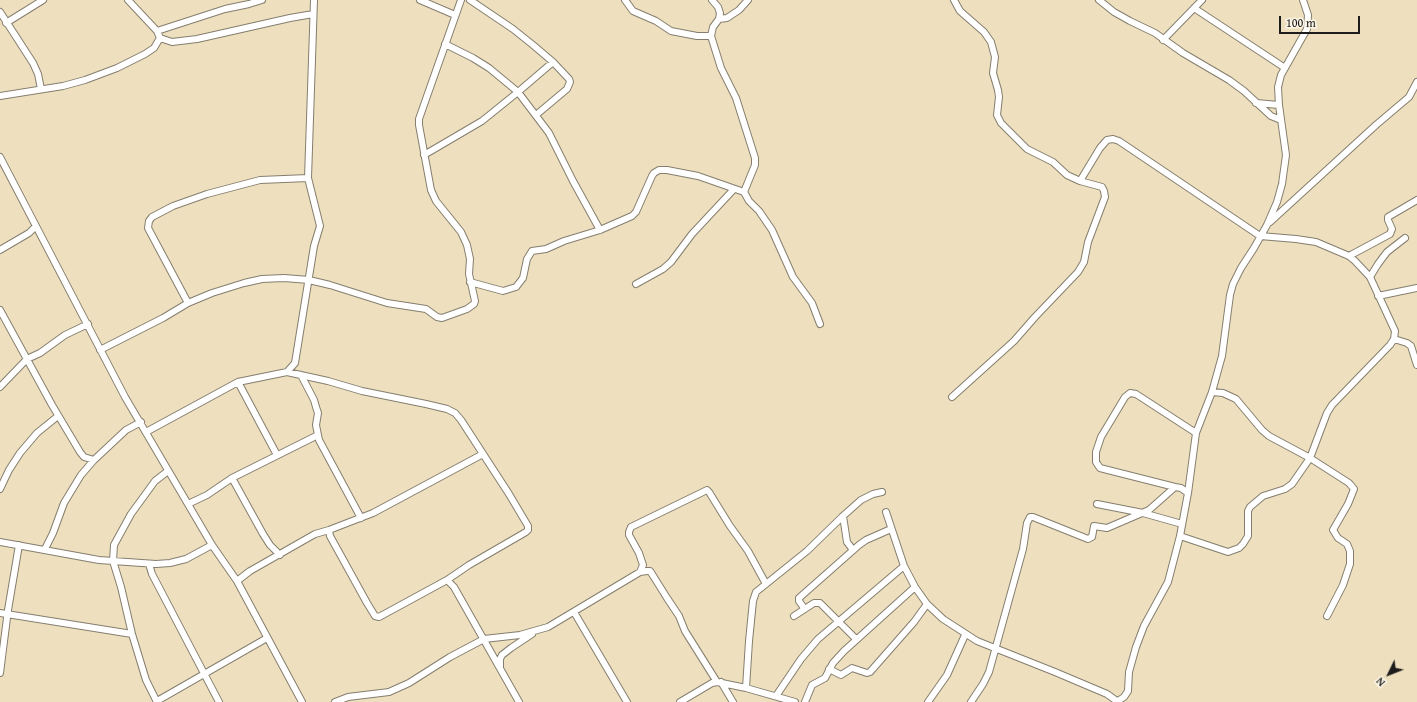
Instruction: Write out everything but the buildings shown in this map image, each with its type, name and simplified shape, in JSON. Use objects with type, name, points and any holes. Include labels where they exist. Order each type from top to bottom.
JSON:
[{"type":"street","points":[[6,23],[42,0]]},
{"type":"street","points":[[128,0],[157,31],[160,38],[172,42],[197,39],[313,14]]},
{"type":"street","points":[[157,31],[262,0]]},
{"type":"street","points":[[287,372],[295,363],[314,246],[320,226],[308,178],[314,0]]},
{"type":"street","points":[[420,0],[455,15]]},
{"type":"street","points":[[100,350],[163,318],[188,303],[212,293],[262,279],[284,278],[309,280],[387,303],[426,309],[437,317],[442,318],[467,309],[474,304],[469,274],[470,259],[467,245],[461,232],[436,201],[431,190],[420,137],[420,118],[461,0]]},
{"type":"street","points":[[470,0],[513,29],[553,62],[570,82],[568,89],[536,115]]},
{"type":"street","points":[[625,0],[633,11],[656,21],[671,31],[697,36],[711,36]]},
{"type":"street","points":[[712,0],[718,7],[720,13],[719,20],[714,27],[711,36],[721,68],[736,98],[755,158],[755,164],[744,192]]},
{"type":"street","points":[[719,20],[727,18],[740,10],[748,0]]},
{"type":"street","points":[[952,397],[1014,341],[1035,316],[1071,280],[1084,262],[1088,242],[1105,197],[1102,187],[1080,181],[1067,175],[1053,162],[1027,149],[1001,124],[997,115],[999,97],[993,74],[995,57],[991,42],[984,32],[960,11],[954,0]]},
{"type":"street","points":[[1099,0],[1114,12],[1155,32],[1163,40],[1183,53],[1229,80],[1244,91],[1256,104],[1271,116],[1281,120]]},
{"type":"street","points":[[1163,40],[1202,0]]},
{"type":"street","points":[[886,512],[904,566],[915,587],[927,604],[943,619],[966,635],[995,649],[1055,672],[1106,694],[1118,701],[1124,697],[1128,691],[1129,672],[1144,626],[1168,582],[1180,536],[1188,493],[1196,433],[1212,392],[1226,340],[1230,295],[1233,284],[1267,225],[1277,202],[1282,184],[1286,155],[1279,104],[1279,79],[1307,29],[1308,15],[1303,0]]},
{"type":"street","points":[[1194,8],[1285,68]]},
{"type":"street","points":[[0,12],[33,63],[38,74],[41,88]]},
{"type":"street","points":[[0,96],[41,88],[63,86],[85,80],[117,68],[145,54],[154,48],[160,38]]},
{"type":"street","points":[[445,44],[484,64],[518,92],[549,133],[573,182],[600,230]]},
{"type":"street","points":[[424,155],[474,126],[518,92],[553,62]]},
{"type":"street","points":[[1267,225],[1409,96],[1417,82]]},
{"type":"street","points":[[1256,104],[1279,104]]},
{"type":"street","points":[[1080,181],[1100,148],[1107,140],[1113,139],[1120,141],[1260,236],[1316,242],[1348,256],[1355,261],[1370,277],[1395,331],[1394,339],[1390,345],[1332,405],[1310,458],[1292,484],[1285,489],[1263,496],[1250,507],[1248,512],[1248,536],[1246,541],[1239,548],[1228,552],[1180,536]]},
{"type":"street","points":[[0,157],[125,397],[212,544],[237,581],[302,702]]},
{"type":"street","points":[[470,282],[503,291],[510,290],[520,283],[523,278],[527,259],[532,252],[546,249],[600,230],[628,218],[636,212],[654,172],[659,170],[667,170],[698,176],[744,192],[772,230],[793,277],[812,303],[820,324]]},
{"type":"street","points":[[188,303],[148,228],[149,221],[152,217],[173,206],[207,194],[260,180],[308,178]]},
{"type":"street","points":[[636,284],[663,269],[671,262],[689,238],[734,189]]},
{"type":"street","points":[[1348,256],[1390,234],[1392,229],[1388,217],[1417,200]]},
{"type":"street","points":[[0,250],[30,233],[36,226]]},
{"type":"street","points":[[1370,277],[1387,252],[1404,238]]},
{"type":"street","points":[[1378,296],[1417,288]]},
{"type":"street","points":[[0,310],[58,416],[84,457],[94,460]]},
{"type":"street","points":[[0,387],[27,359],[40,353],[65,335],[88,324]]},
{"type":"street","points":[[1394,339],[1407,343],[1411,346],[1417,365]]},
{"type":"street","points":[[146,432],[238,382],[287,372],[328,381],[362,391],[446,409],[455,413],[461,420],[524,520],[528,530],[469,565],[447,580],[379,617],[375,616],[330,536],[329,530]]},
{"type":"street","points":[[301,375],[314,400],[318,414],[316,426],[322,446],[361,518]]},
{"type":"street","points":[[238,382],[277,455]]},
{"type":"street","points":[[1212,392],[1223,393],[1236,399],[1262,430],[1269,436],[1310,458],[1350,483],[1354,488],[1348,504],[1333,530],[1338,538],[1347,544],[1349,548],[1350,564],[1343,585],[1327,616]]},
{"type":"street","points":[[1188,493],[1181,488],[1100,468],[1096,462],[1096,452],[1101,437],[1125,397],[1130,393],[1136,394],[1196,433]]},
{"type":"street","points":[[0,490],[9,470],[24,448],[37,432],[58,416]]},
{"type":"street","points":[[45,549],[64,504],[81,475],[94,460],[126,430],[141,422]]},
{"type":"street","points":[[188,504],[207,495],[232,478],[318,435]]},
{"type":"street","points":[[237,581],[250,571],[315,534],[361,518],[482,454]]},
{"type":"street","points":[[168,471],[155,481],[131,514],[114,545],[113,561],[146,680],[157,702],[267,638]]},
{"type":"street","points":[[232,478],[263,534],[270,545],[280,555]]},
{"type":"street","points":[[971,702],[989,672],[1024,550],[1027,523],[1030,517],[1088,539],[1092,537],[1094,526],[1106,528],[1144,513],[1153,508],[1175,487]]},
{"type":"street","points":[[640,572],[643,565],[639,553],[629,535],[631,527],[707,490],[748,551],[766,584]]},
{"type":"street","points":[[746,688],[753,601],[756,592],[807,551],[861,500],[873,494],[882,492]]},
{"type":"street","points":[[1098,504],[1144,513],[1182,524]]},
{"type":"street","points":[[843,516],[846,540],[853,550]]},
{"type":"street","points":[[804,608],[798,601],[799,598],[866,540],[891,529]]},
{"type":"street","points":[[0,542],[99,560],[149,564],[170,563],[186,559],[212,544]]},
{"type":"street","points":[[0,673],[19,545]]},
{"type":"street","points":[[149,564],[152,574],[219,702]]},
{"type":"street","points":[[776,696],[807,650],[838,621],[904,566]]},
{"type":"street","points":[[335,702],[348,698],[389,692],[410,683],[484,639],[520,635],[548,627],[640,572],[647,570],[652,574],[679,616],[686,630],[733,702]]},
{"type":"street","points":[[447,580],[454,587],[519,702]]},
{"type":"street","points":[[805,702],[812,685],[824,678],[844,650],[915,587]]},
{"type":"street","points":[[794,616],[804,608],[814,603],[820,603],[856,640]]},
{"type":"street","points":[[829,669],[841,675],[852,668],[869,672],[914,622],[927,604]]},
{"type":"street","points":[[574,612],[627,702]]},
{"type":"street","points":[[0,613],[132,634]]},
{"type":"street","points":[[500,667],[500,659],[502,655],[538,630]]},
{"type":"street","points":[[928,702],[947,675],[966,635]]},
{"type":"street","points":[[680,702],[712,683],[719,682],[795,702]]}]
